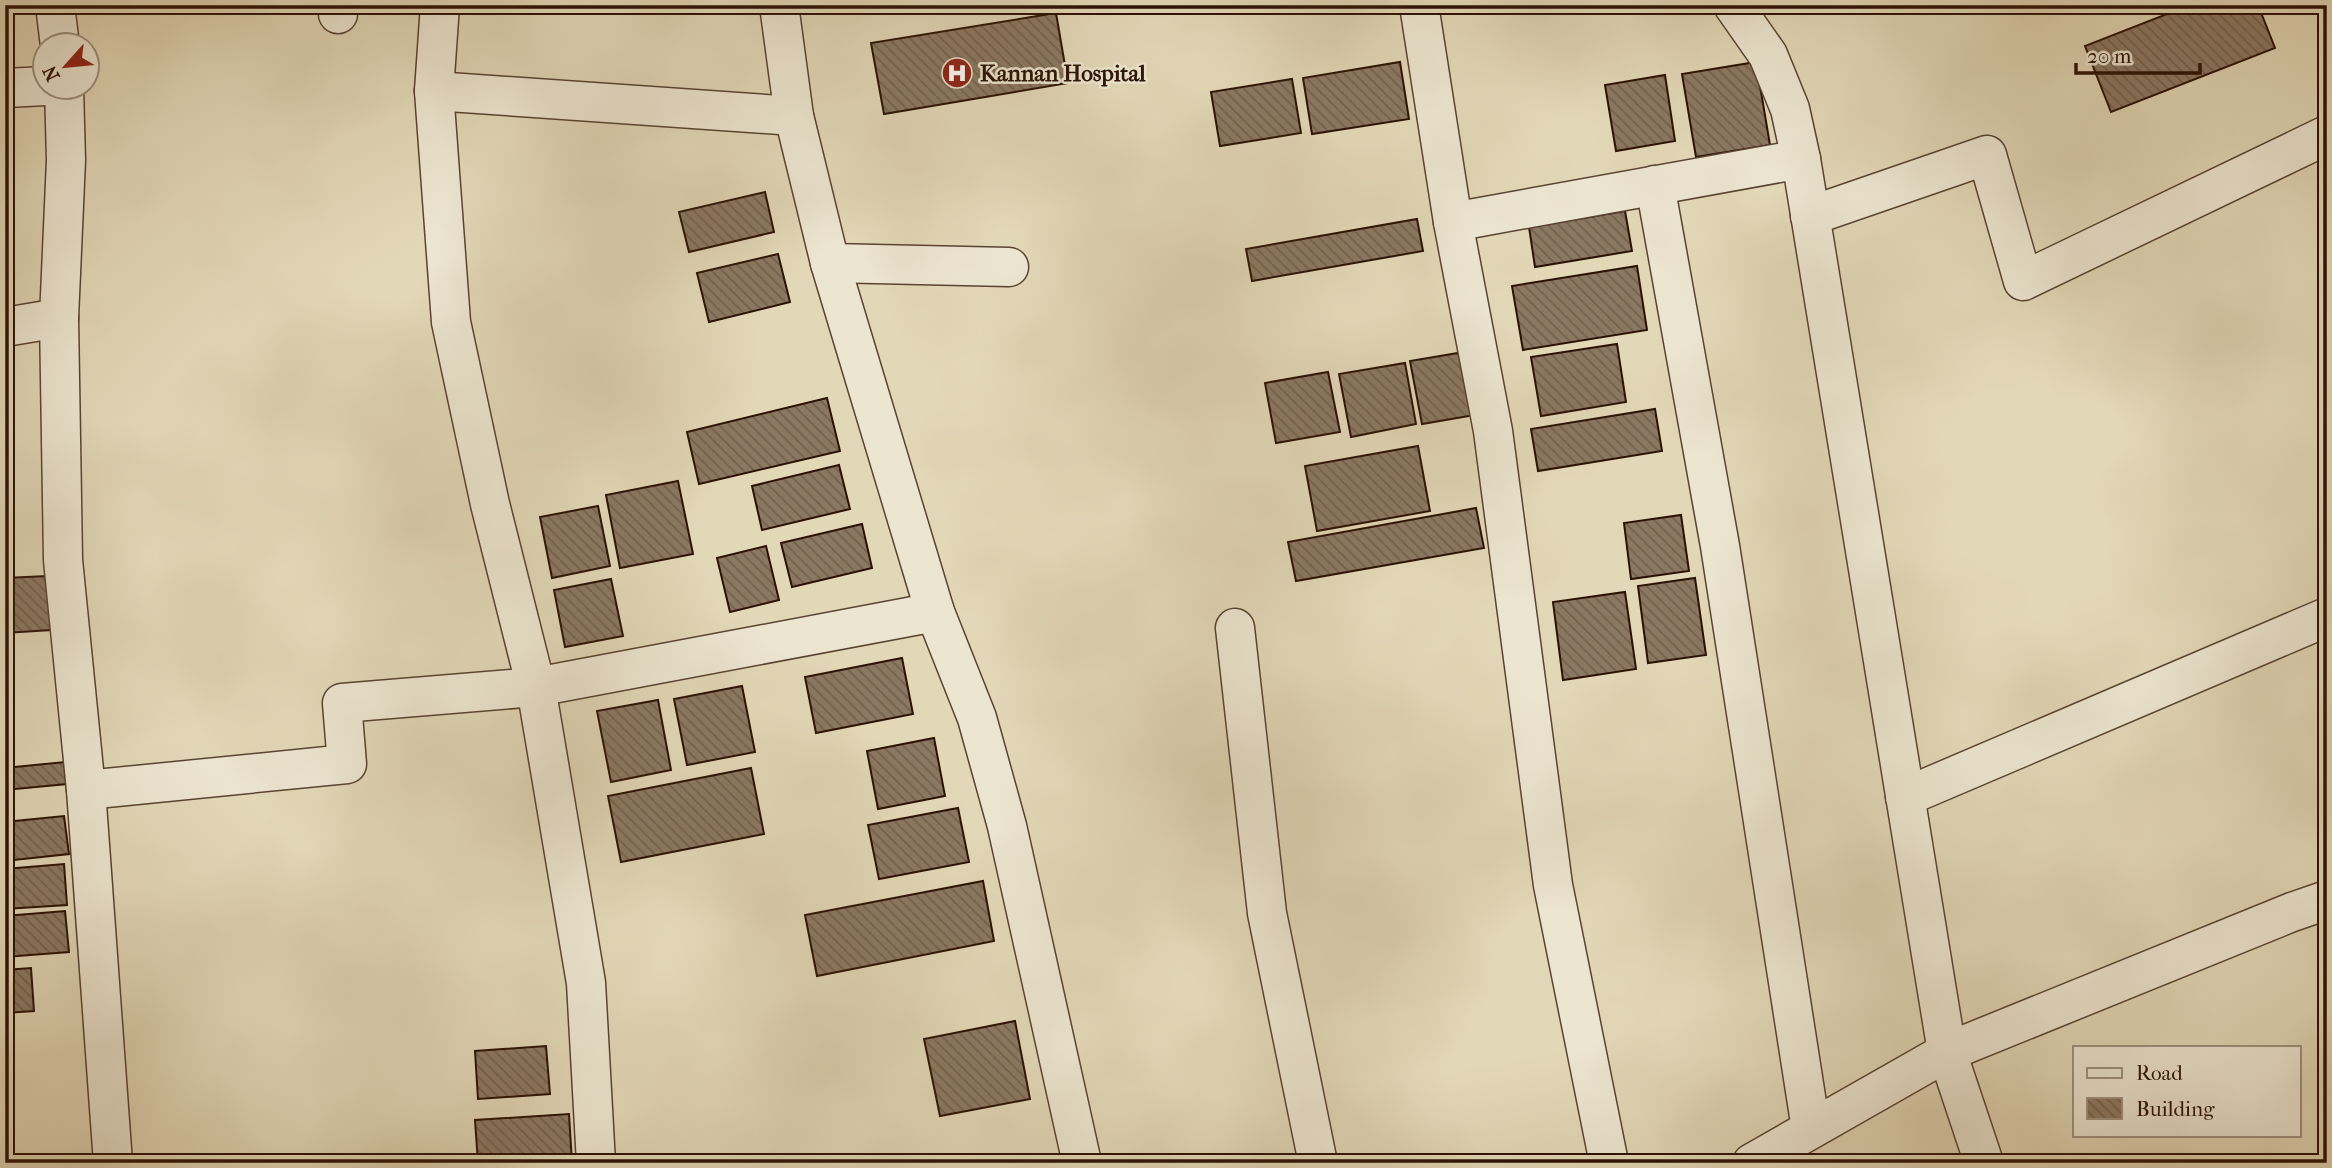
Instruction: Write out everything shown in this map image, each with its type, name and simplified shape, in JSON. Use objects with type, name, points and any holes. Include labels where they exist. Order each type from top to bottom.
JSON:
[{"type":"street","points":[[55,5],[58,32]]},
{"type":"street","points":[[440,5],[434,91],[451,322],[491,504],[536,687],[586,983],[596,1163]]},
{"type":"street","points":[[779,5],[794,116],[830,263],[935,612],[976,718],[1007,826],[1082,1163]]},
{"type":"street","points":[[1419,5],[1453,222],[1493,431],[1553,885],[1609,1163]]},
{"type":"street","points":[[1733,5],[1768,55],[1790,109],[1801,159],[1947,1052],[1984,1163]]},
{"type":"street","points":[[5,88],[32,87]]},
{"type":"street","points":[[434,91],[794,116]]},
{"type":"street","points":[[64,102],[66,160],[59,317],[63,560],[86,790],[113,1163]]},
{"type":"street","points":[[1810,216],[1987,155],[2023,281],[2327,135]]},
{"type":"street","points":[[1453,222],[1801,159]]},
{"type":"street","points":[[1655,185],[1720,546],[1811,1129]]},
{"type":"street","points":[[830,263],[1009,267]]},
{"type":"street","points":[[5,327],[59,317]]},
{"type":"street","points":[[86,790],[347,764],[342,703],[536,687],[935,612]]},
{"type":"street","points":[[1905,797],[2327,617]]},
{"type":"street","points":[[1235,628],[1267,913],[1318,1163]]},
{"type":"street","points":[[1752,1163],[1947,1052],[2327,900]]},
{"type":"building","points":[[2190,5],[2258,5],[2275,48],[2111,112],[2085,46]]},
{"type":"building","points":[[1056,13],[1068,83],[884,114],[871,43]]},
{"type":"building","points":[[1400,62],[1409,119],[1312,134],[1303,78]]},
{"type":"building","points":[[1756,62],[1770,145],[1696,157],[1682,74]]},
{"type":"building","points":[[1665,75],[1675,141],[1616,151],[1605,85]]},
{"type":"building","points":[[1292,79],[1301,133],[1220,146],[1211,92]]},
{"type":"building","points":[[765,192],[774,232],[689,252],[679,212]]},
{"type":"building","points":[[1625,211],[1632,251],[1535,267],[1529,227]]},
{"type":"building","points":[[1417,219],[1423,251],[1252,281],[1246,249]]},
{"type":"building","points":[[778,254],[790,302],[709,322],[697,273]]},
{"type":"building","points":[[1637,266],[1647,330],[1523,350],[1512,286]]},
{"type":"building","points":[[1617,344],[1626,402],[1541,416],[1531,357]]},
{"type":"building","points":[[1464,352],[1475,415],[1422,424],[1410,361]]},
{"type":"building","points":[[1405,363],[1416,424],[1351,437],[1339,374]]},
{"type":"building","points":[[1328,372],[1340,432],[1276,443],[1265,383]]},
{"type":"building","points":[[827,398],[840,451],[699,484],[687,432]]},
{"type":"building","points":[[1655,409],[1662,451],[1538,471],[1531,429]]},
{"type":"building","points":[[1418,446],[1430,511],[1317,531],[1305,466]]},
{"type":"building","points":[[839,465],[850,509],[762,530],[752,486]]},
{"type":"building","points":[[678,481],[693,554],[620,568],[606,495]]},
{"type":"building","points":[[598,506],[610,566],[552,578],[540,517]]},
{"type":"building","points":[[1476,508],[1484,548],[1296,581],[1288,542]]},
{"type":"building","points":[[1681,515],[1689,571],[1631,579],[1624,523]]},
{"type":"building","points":[[862,524],[872,568],[792,587],[781,543]]},
{"type":"building","points":[[766,546],[779,600],[730,612],[717,558]]},
{"type":"building","points":[[47,576],[51,630],[5,633],[5,578]]},
{"type":"building","points":[[1695,578],[1706,655],[1648,663],[1638,586]]},
{"type":"building","points":[[611,579],[623,636],[565,647],[554,590]]},
{"type":"building","points":[[1625,592],[1636,669],[1563,680],[1553,602]]},
{"type":"building","points":[[902,658],[913,714],[816,733],[805,677]]},
{"type":"building","points":[[742,686],[755,752],[687,765],[674,699]]},
{"type":"building","points":[[658,700],[671,770],[611,782],[597,711]]},
{"type":"building","points":[[934,738],[945,796],[878,809],[867,751]]},
{"type":"building","points":[[65,762],[67,784],[5,790],[5,768]]},
{"type":"building","points":[[751,768],[764,834],[621,862],[608,796]]},
{"type":"building","points":[[958,808],[969,862],[879,879],[868,825]]},
{"type":"building","points":[[64,816],[69,854],[5,861],[5,822]]},
{"type":"building","points":[[64,864],[67,905],[5,909],[5,869]]},
{"type":"building","points":[[983,881],[994,941],[817,976],[805,915]]},
{"type":"building","points":[[65,911],[69,952],[5,957],[5,916]]},
{"type":"building","points":[[31,968],[34,1011],[5,1013],[5,970]]},
{"type":"building","points":[[1015,1021],[1030,1099],[940,1116],[924,1039]]},
{"type":"building","points":[[546,1046],[550,1094],[478,1099],[475,1051]]},
{"type":"building","points":[[569,1114],[572,1163],[478,1163],[475,1120]]},
{"type":"place","name":"Kannan Hospital","points":[[957,73]]}]
